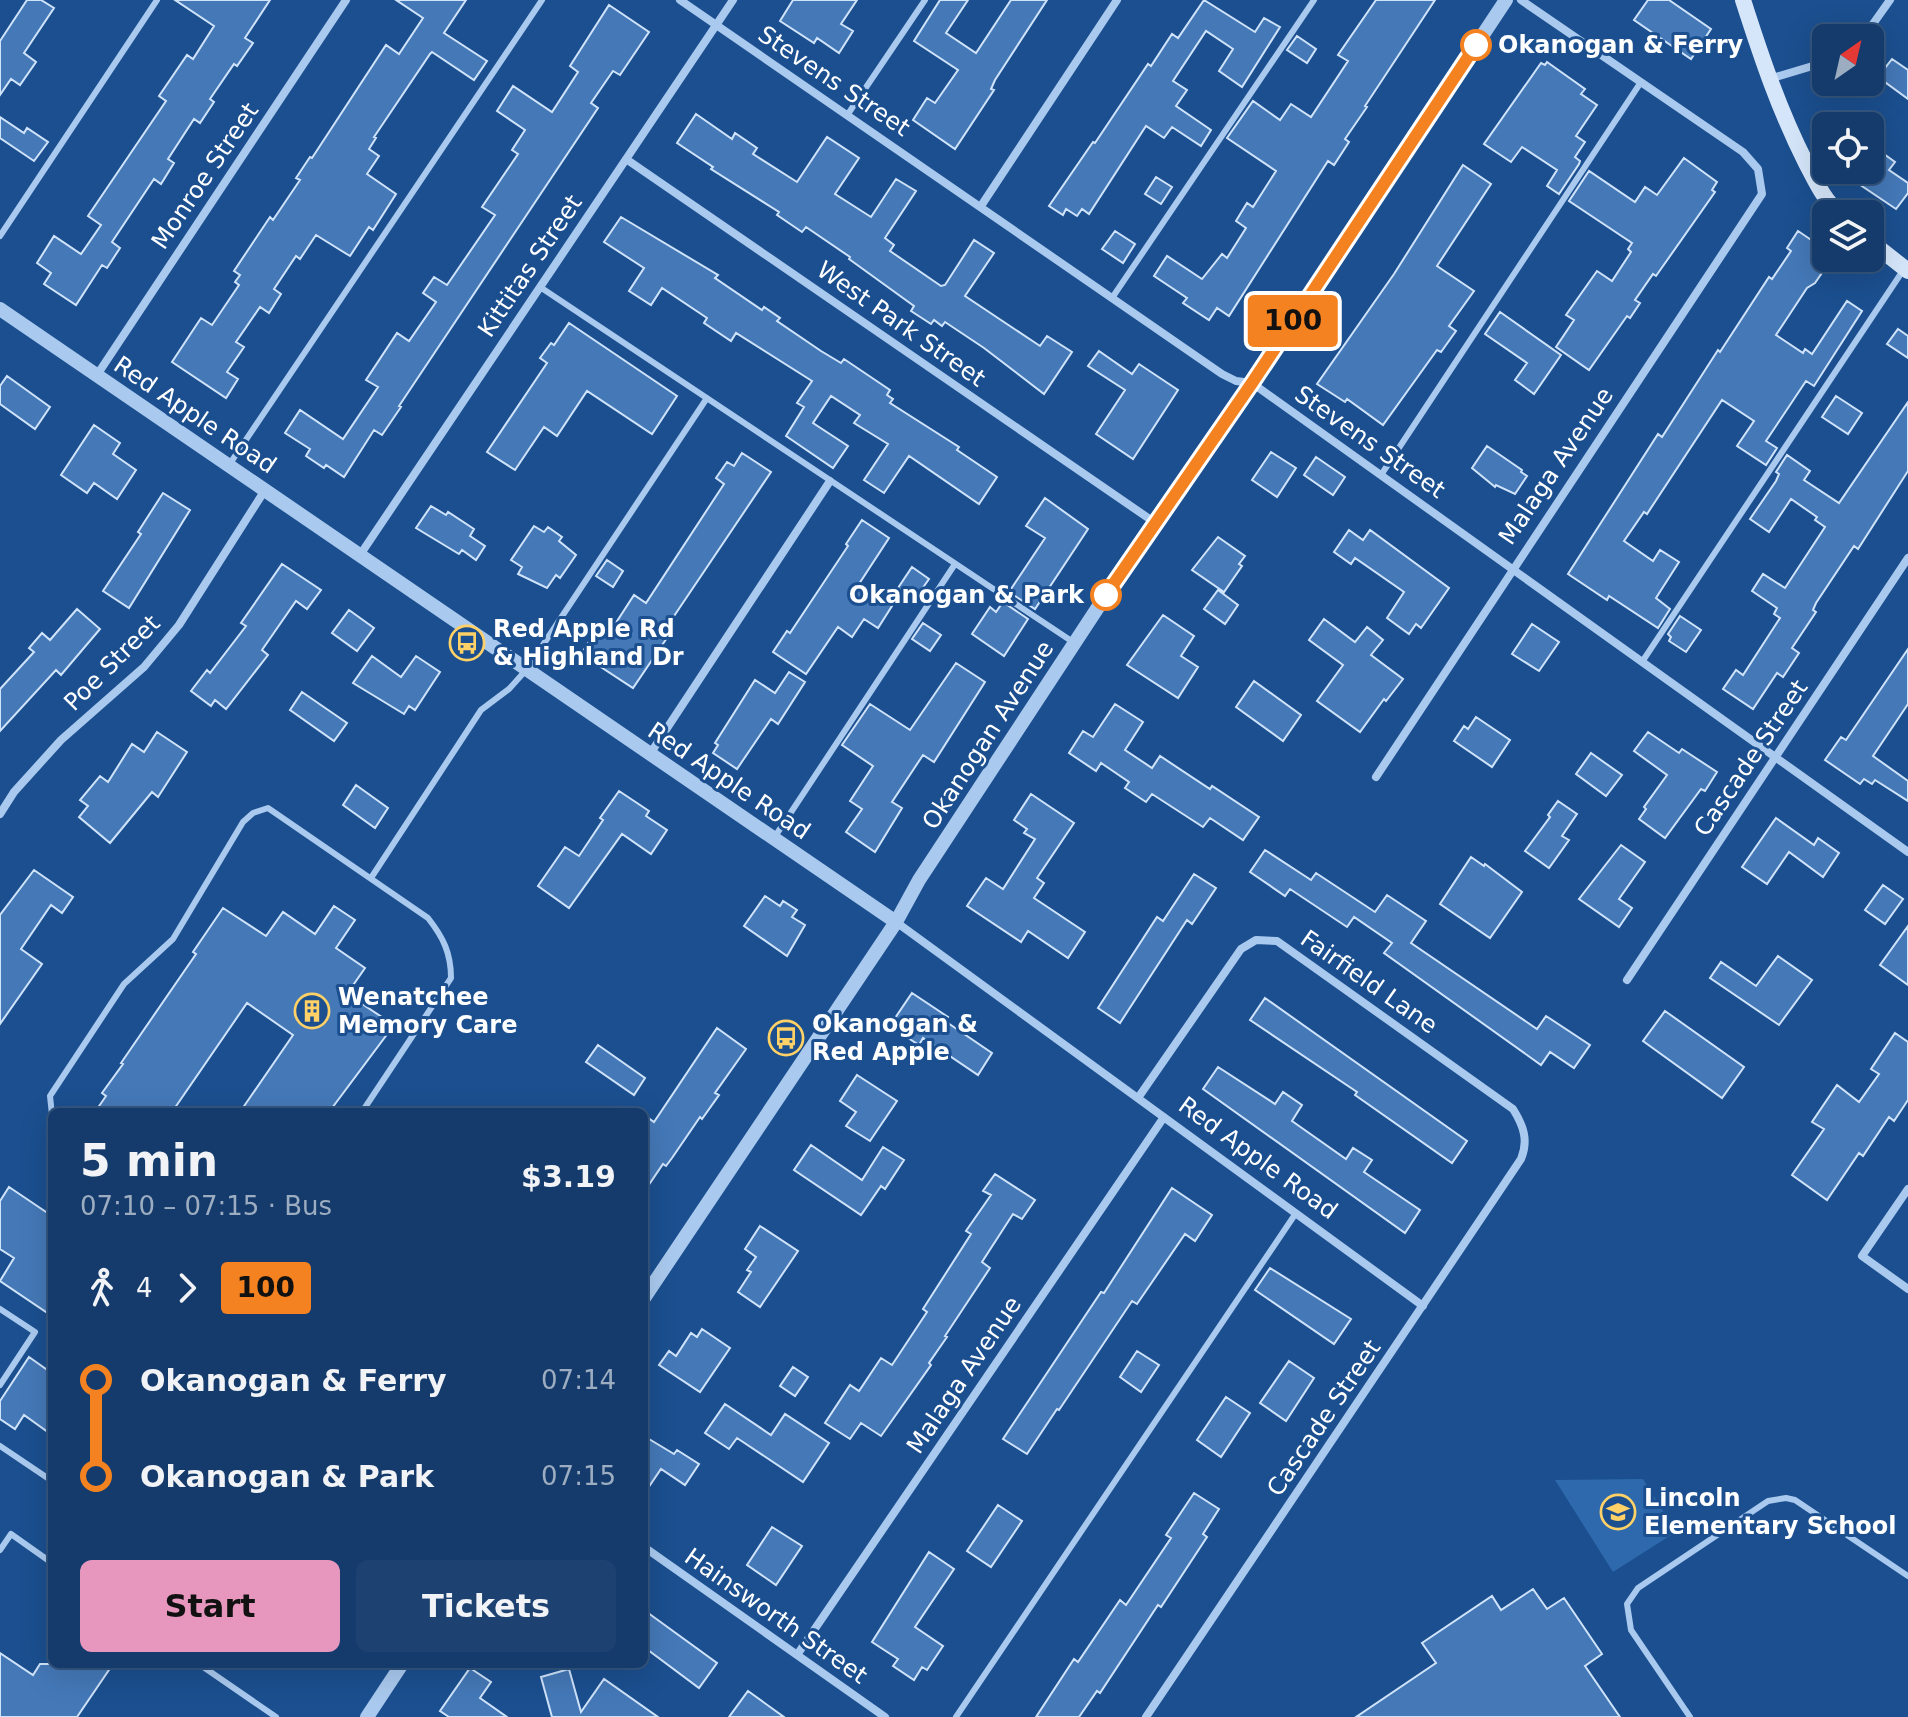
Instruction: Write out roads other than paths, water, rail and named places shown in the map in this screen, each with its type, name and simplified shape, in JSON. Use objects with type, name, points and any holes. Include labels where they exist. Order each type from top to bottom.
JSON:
[{"type":"main road","points":[[1743,0],[1768,79],[1791,134],[1826,200]]},
{"type":"main road","points":[[1884,252],[1906,270]]},
{"type":"street","name":"Monroe Street","points":[[97,375],[346,0]]},
{"type":"street","name":"Stevens Street","points":[[680,0],[1222,374],[1236,381],[1252,383],[1908,852]]},
{"type":"street","name":"Kittitas Street","points":[[360,555],[733,0]]},
{"type":"street","points":[[981,206],[1117,0]]},
{"type":"street","name":"Okanogan Avenue","points":[[648,1292],[896,922],[919,880],[1154,522],[1252,383],[1506,0]]},
{"type":"street","points":[[1521,0],[1641,82]]},
{"type":"street","points":[[1873,24],[1890,0]]},
{"type":"street","points":[[1768,79],[1812,66]]},
{"type":"street","name":"Malaga Avenue","points":[[1376,777],[1762,194],[1760,176],[1743,152],[1641,82]]},
{"type":"street","name":"West Park Street","points":[[626,159],[1154,522]]},
{"type":"street","name":"Red Apple Road","points":[[0,309],[896,922],[1423,1306]]},
{"type":"street","points":[[650,754],[830,481]]},
{"type":"street","name":"Poe Street","points":[[0,814],[14,792],[45,757],[144,667],[179,625],[265,490]]},
{"type":"street","name":"Cascade Street","points":[[1627,980],[1908,558]]},
{"type":"street","name":"Fairfield Lane","points":[[1138,1098],[1241,949],[1256,940],[1277,941],[1513,1109],[1525,1137]]},
{"type":"street","name":"Malaga Avenue","points":[[797,1655],[1164,1117]]},
{"type":"street","name":"Cascade Street","points":[[1146,1717],[1521,1159],[1525,1137]]},
{"type":"street","points":[[1908,1189],[1862,1256],[1908,1289]]},
{"type":"street","name":"Hainsworth Street","points":[[648,1550],[885,1717]]},
{"type":"street","points":[[367,1717],[399,1668]]},
{"type":"lane","points":[[0,236],[157,0]]},
{"type":"lane","points":[[229,465],[542,0]]},
{"type":"lane","points":[[848,114],[925,0]]},
{"type":"lane","points":[[1112,298],[1314,0]]},
{"type":"lane","points":[[1381,475],[1641,82]]},
{"type":"lane","points":[[1642,662],[1906,270]]},
{"type":"lane","points":[[540,287],[1075,643]]},
{"type":"lane","points":[[371,878],[481,710],[509,689],[527,669],[707,398]]},
{"type":"lane","points":[[773,838],[955,564]]},
{"type":"lane","points":[[51,1108],[50,1096],[124,984],[173,939],[243,822],[253,813],[268,808],[428,918],[443,936],[451,959],[451,978],[365,1108]]},
{"type":"lane","points":[[956,1717],[1296,1213]]},
{"type":"lane","points":[[0,1309],[35,1332],[0,1384]]},
{"type":"lane","points":[[0,1446],[48,1478]]},
{"type":"lane","points":[[1690,1717],[1631,1630],[1627,1604],[1638,1588],[1768,1501],[1795,1500],[1908,1576]]},
{"type":"lane","points":[[0,1550],[11,1534],[48,1560]]},
{"type":"lane","points":[[205,1668],[276,1717]]},
{"type":"place","name":"Okanogan & Ferry","points":[[1476,45]]},
{"type":"place","name":"Okanogan & Park","points":[[1106,595]]},
{"type":"place","name":"Red Apple Rd & Highland Dr","points":[[467,643]]},
{"type":"place","name":"Wenatchee Memory Care","points":[[312,1011]]},
{"type":"place","name":"Okanogan & Red Apple","points":[[786,1038]]},
{"type":"place","name":"Lincoln Elementary School","points":[[1618,1512]]}]
